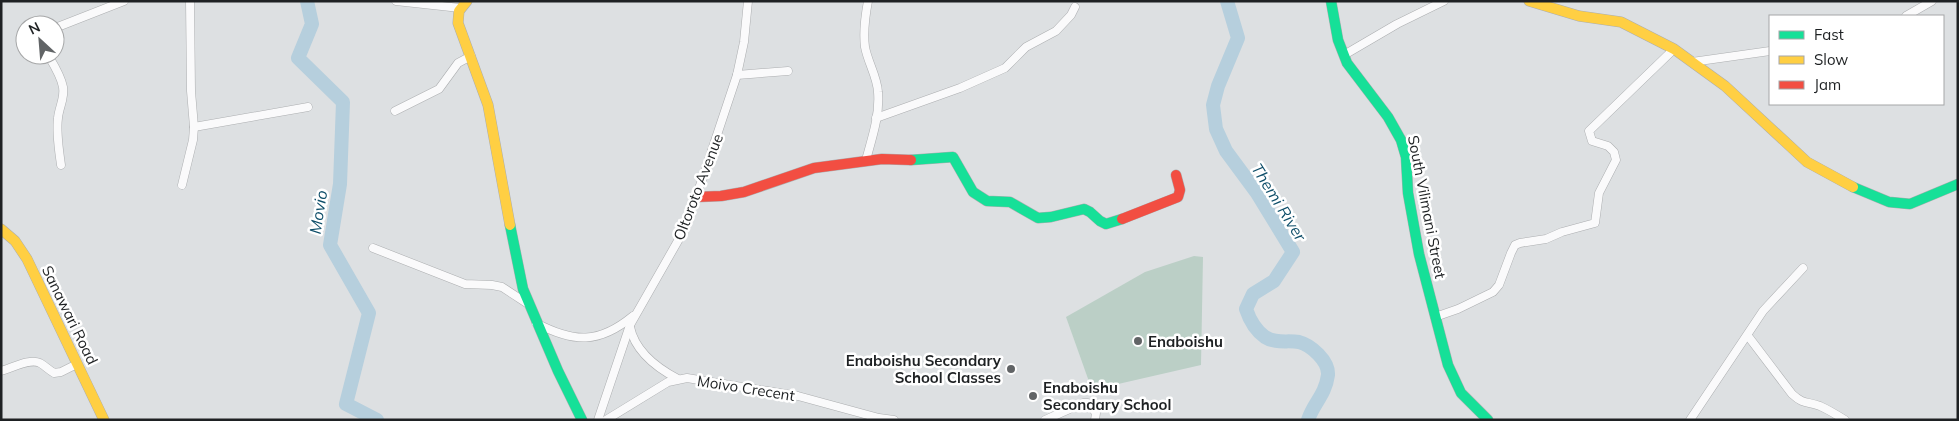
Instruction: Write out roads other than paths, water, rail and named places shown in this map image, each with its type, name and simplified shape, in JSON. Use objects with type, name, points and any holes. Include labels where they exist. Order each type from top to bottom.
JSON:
[{"type":"street","points":[[65,24],[124,1]]},
{"type":"street","points":[[182,185],[192,145],[194,127],[191,91],[190,1]]},
{"type":"street","points":[[396,1],[463,4],[458,24],[488,105],[519,274],[536,323],[582,420]]},
{"type":"street","points":[[866,160],[876,118],[878,86],[865,48],[864,25],[868,1]]},
{"type":"street","name":"South Vilimani Street","points":[[1331,1],[1338,40],[1348,63],[1388,117],[1401,140],[1406,157],[1408,193],[1419,254],[1448,365],[1457,386],[1469,402],[1488,420]]},
{"type":"street","points":[[1344,55],[1444,1]]},
{"type":"street","points":[[1529,1],[1579,16],[1621,22],[1674,49],[1755,112],[1807,162],[1858,189],[1889,202],[1910,204],[1958,184]]},
{"type":"street","points":[[1908,15],[1932,1]]},
{"type":"street","name":"Oltoroto Avenue","points":[[598,420],[630,325],[679,239],[696,197],[737,75],[750,2]]},
{"type":"street","points":[[876,118],[960,88],[1006,68],[1026,47],[1056,32],[1072,15],[1075,7]]},
{"type":"street","points":[[1435,317],[1492,292],[1499,285],[1512,248],[1520,243],[1546,239],[1568,230],[1595,223],[1600,194],[1616,160],[1614,152],[1608,146],[1592,141],[1589,131],[1674,49]]},
{"type":"street","points":[[1692,62],[1769,50]]},
{"type":"street","points":[[394,111],[439,89],[458,63],[471,56]]},
{"type":"street","points":[[54,65],[60,76],[63,89],[63,100],[57,122],[61,165]]},
{"type":"street","points":[[737,75],[788,71]]},
{"type":"street","points":[[194,127],[308,107]]},
{"type":"street","points":[[696,197],[721,196],[744,192],[814,168],[866,160],[917,160],[950,156],[953,157],[974,192],[987,201],[1010,202],[1038,218],[1051,217],[1084,209],[1089,210],[1105,224],[1178,197],[1180,190],[1176,174]]},
{"type":"street","name":"Sanawari Road","points":[[1,229],[15,241],[27,259],[104,420]]},
{"type":"street","points":[[373,248],[465,284],[502,287],[528,304]]},
{"type":"street","points":[[1690,420],[1705,395],[1773,299],[1803,268]]},
{"type":"street","points":[[536,323],[550,330],[580,338],[598,336],[617,330],[636,314]]},
{"type":"street","points":[[630,325],[636,345],[654,363],[678,379]]},
{"type":"street","points":[[1748,336],[1798,400],[1804,404],[1822,407],[1846,420]]},
{"type":"street","points":[[1,371],[27,362],[35,362],[54,373],[61,372],[77,364]]},
{"type":"street","name":"Moivo Crecent","points":[[606,420],[654,390],[678,379],[696,380],[798,396],[879,418],[894,420]]},
{"type":"street","points":[[1045,420],[1083,403],[1088,403],[1096,413],[1095,420]]},
{"type":"waterway","name":"Movio","points":[[307,1],[312,24],[298,58],[343,102],[340,184],[330,245],[369,313],[346,404],[377,420]]},
{"type":"waterway","name":"Themi River","points":[[1227,1],[1238,38],[1218,86],[1213,105],[1216,129],[1226,151],[1257,193],[1293,252],[1274,281],[1253,294],[1246,309],[1253,325],[1265,337],[1273,340],[1295,341],[1304,344],[1314,350],[1326,364],[1328,370],[1327,382],[1308,420]]},
{"type":"place","name":"Enaboishu","points":[[1138,341]]},
{"type":"place","name":"Enaboishu Secondary School Classes","points":[[1011,369]]},
{"type":"place","name":"Enaboishu Secondary School","points":[[1033,396]]}]
